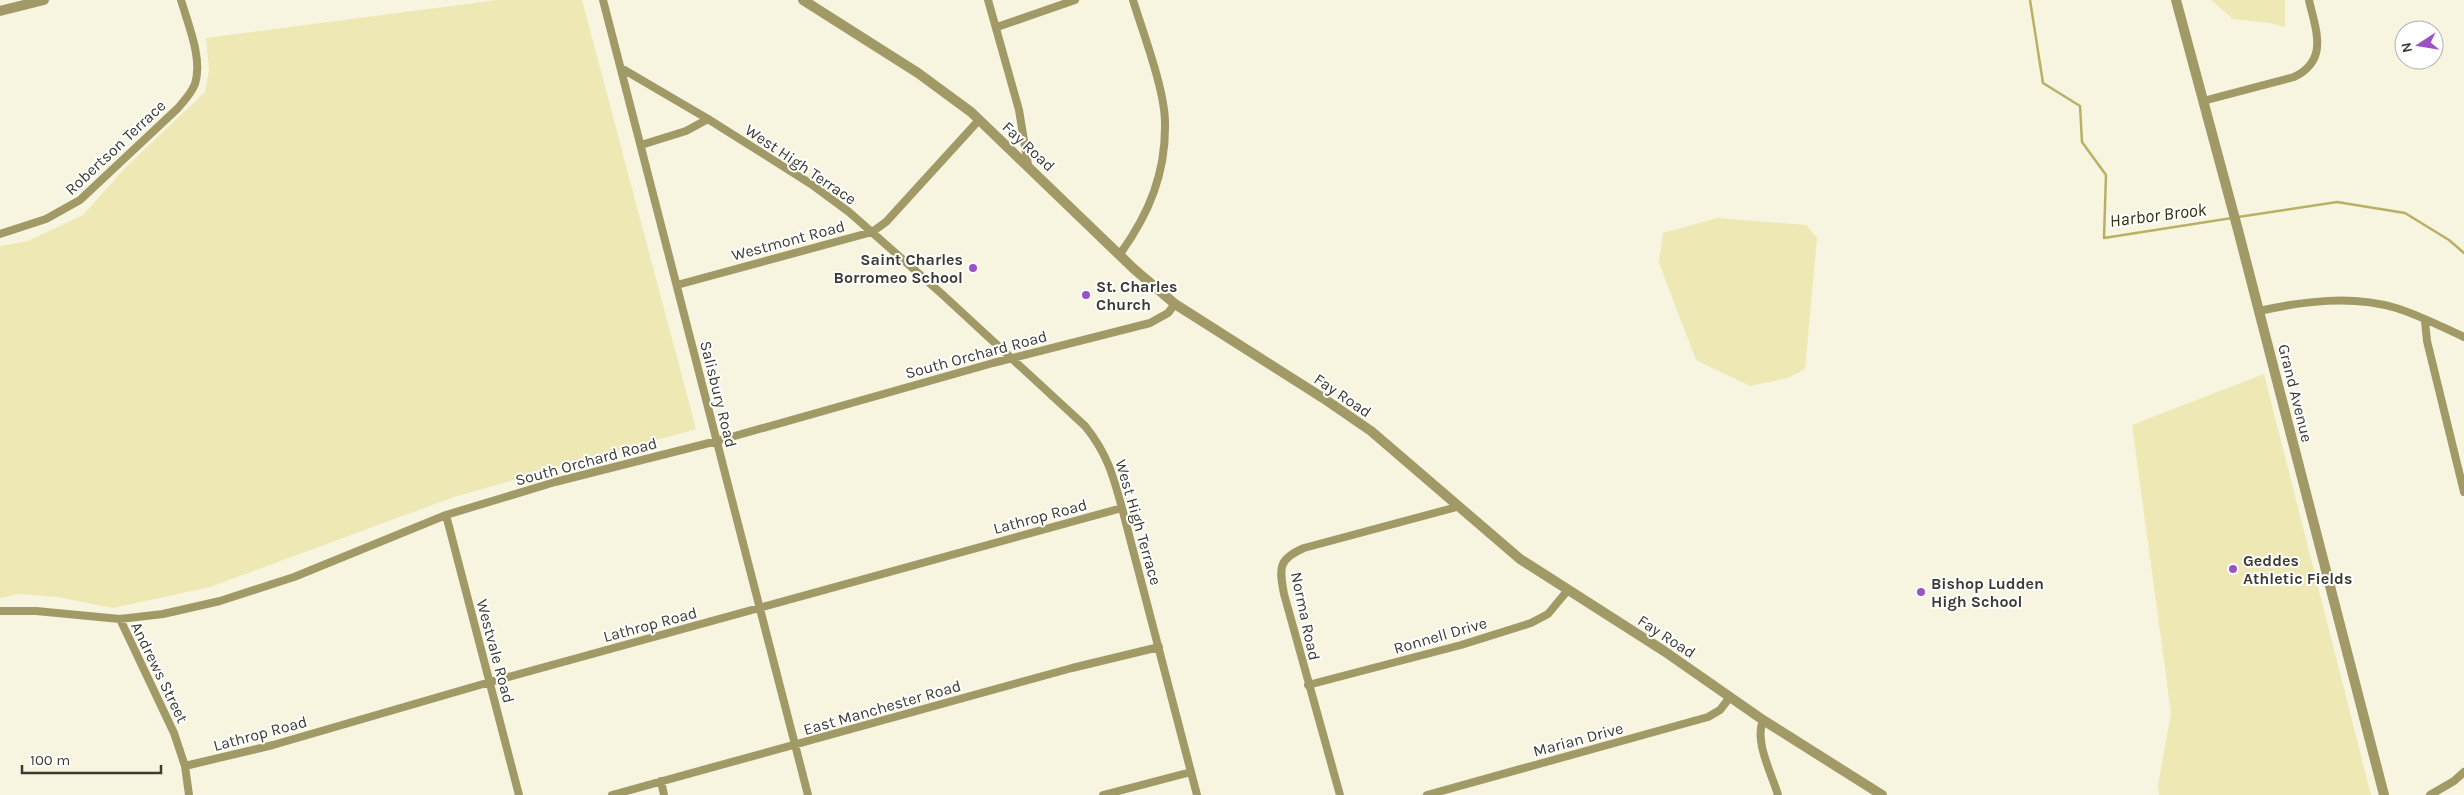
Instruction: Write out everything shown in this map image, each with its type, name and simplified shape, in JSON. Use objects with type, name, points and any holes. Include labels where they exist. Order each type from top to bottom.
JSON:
[{"type":"street","points":[[0,12],[44,0]]},
{"type":"street","name":"Robertson Terrace","points":[[0,234],[46,218],[80,200],[177,109],[190,94],[195,83],[197,68],[181,0]]},
{"type":"street","name":"Salisbury Road","points":[[603,0],[808,795]]},
{"type":"street","name":"Fay Road","points":[[803,0],[918,73],[979,120],[1175,304],[1323,398],[1371,431],[1456,507],[1520,558],[1664,651],[1763,720],[1882,795]]},
{"type":"street","points":[[988,0],[1019,110],[1028,165]]},
{"type":"street","points":[[997,27],[1075,0]]},
{"type":"street","points":[[1120,254],[1138,228],[1153,198],[1163,157],[1165,122],[1162,100],[1133,0]]},
{"type":"street","name":"Grand Avenue","points":[[2176,0],[2238,230],[2384,795]]},
{"type":"street","points":[[2204,101],[2294,77],[2306,71],[2317,53],[2317,32],[2309,0]]},
{"type":"street","name":"West High Terrace","points":[[620,68],[708,119],[811,184],[872,232],[1085,426],[1100,444],[1109,462],[1122,508],[1197,795]]},
{"type":"street","points":[[641,145],[686,132],[708,119]]},
{"type":"street","name":"Westmont Road","points":[[678,285],[872,232],[886,222],[979,120]]},
{"type":"street","points":[[2259,311],[2286,305],[2355,300],[2399,309],[2464,336]]},
{"type":"street","name":"South Orchard Road","points":[[0,611],[36,611],[93,618],[120,619],[162,614],[220,601],[294,577],[446,515],[554,482],[717,440],[1158,320],[1175,304]]},
{"type":"street","points":[[2425,320],[2427,341],[2464,492]]},
{"type":"street","name":"Norma Road","points":[[1340,795],[1308,685],[1280,576],[1283,561],[1288,555],[1304,548],[1456,507]]},
{"type":"street","name":"Lathrop Road","points":[[184,766],[273,745],[490,682],[1122,508]]},
{"type":"street","name":"Westvale Road","points":[[446,515],[519,795]]},
{"type":"street","name":"Ronnell Drive","points":[[1308,685],[1461,645],[1531,623],[1548,614],[1568,590]]},
{"type":"street","name":"Andrews Street","points":[[120,619],[174,733],[184,766],[189,795]]},
{"type":"street","name":"East Manchester Road","points":[[612,795],[1072,668],[1159,646]]},
{"type":"street","name":"Marian Drive","points":[[1426,795],[1708,717],[1720,710],[1730,698]]},
{"type":"street","points":[[1763,720],[1760,733],[1762,745],[1778,795]]},
{"type":"street","points":[[1103,795],[1191,772]]},
{"type":"street","points":[[2430,795],[2454,781],[2464,772]]},
{"type":"street","points":[[661,781],[664,795]]},
{"type":"shaded area","points":[[497,0],[582,0],[696,429],[454,497],[210,587],[113,608],[57,597],[20,594],[0,598],[0,246],[28,241],[83,215],[126,167],[205,92],[209,70],[206,38]]},
{"type":"shaded area","points":[[2211,0],[2285,0],[2285,27],[2270,23],[2233,19]]},
{"type":"shaded area","points":[[1717,218],[1806,225],[1817,238],[1805,369],[1788,378],[1750,386],[1696,360],[1659,263],[1663,233]]},
{"type":"shaded area","name":"Geddes Athletic Fields","points":[[2264,374],[2371,795],[2159,795],[2158,786],[2171,713],[2132,425]]},
{"type":"waterway","name":"Harbor Brook","points":[[2030,0],[2043,83],[2080,106],[2082,142],[2106,175],[2104,238],[2232,218]]},
{"type":"waterway","name":"Harbor Brook","points":[[2238,217],[2337,202],[2405,213],[2449,240],[2464,253]]},
{"type":"place","name":"Saint Charles Borromeo School","points":[[973,268]]},
{"type":"place","name":"St. Charles Church","points":[[1086,295]]},
{"type":"place","name":"Geddes Athletic Fields","points":[[2233,569]]},
{"type":"place","name":"Bishop Ludden High School","points":[[1921,592]]}]
